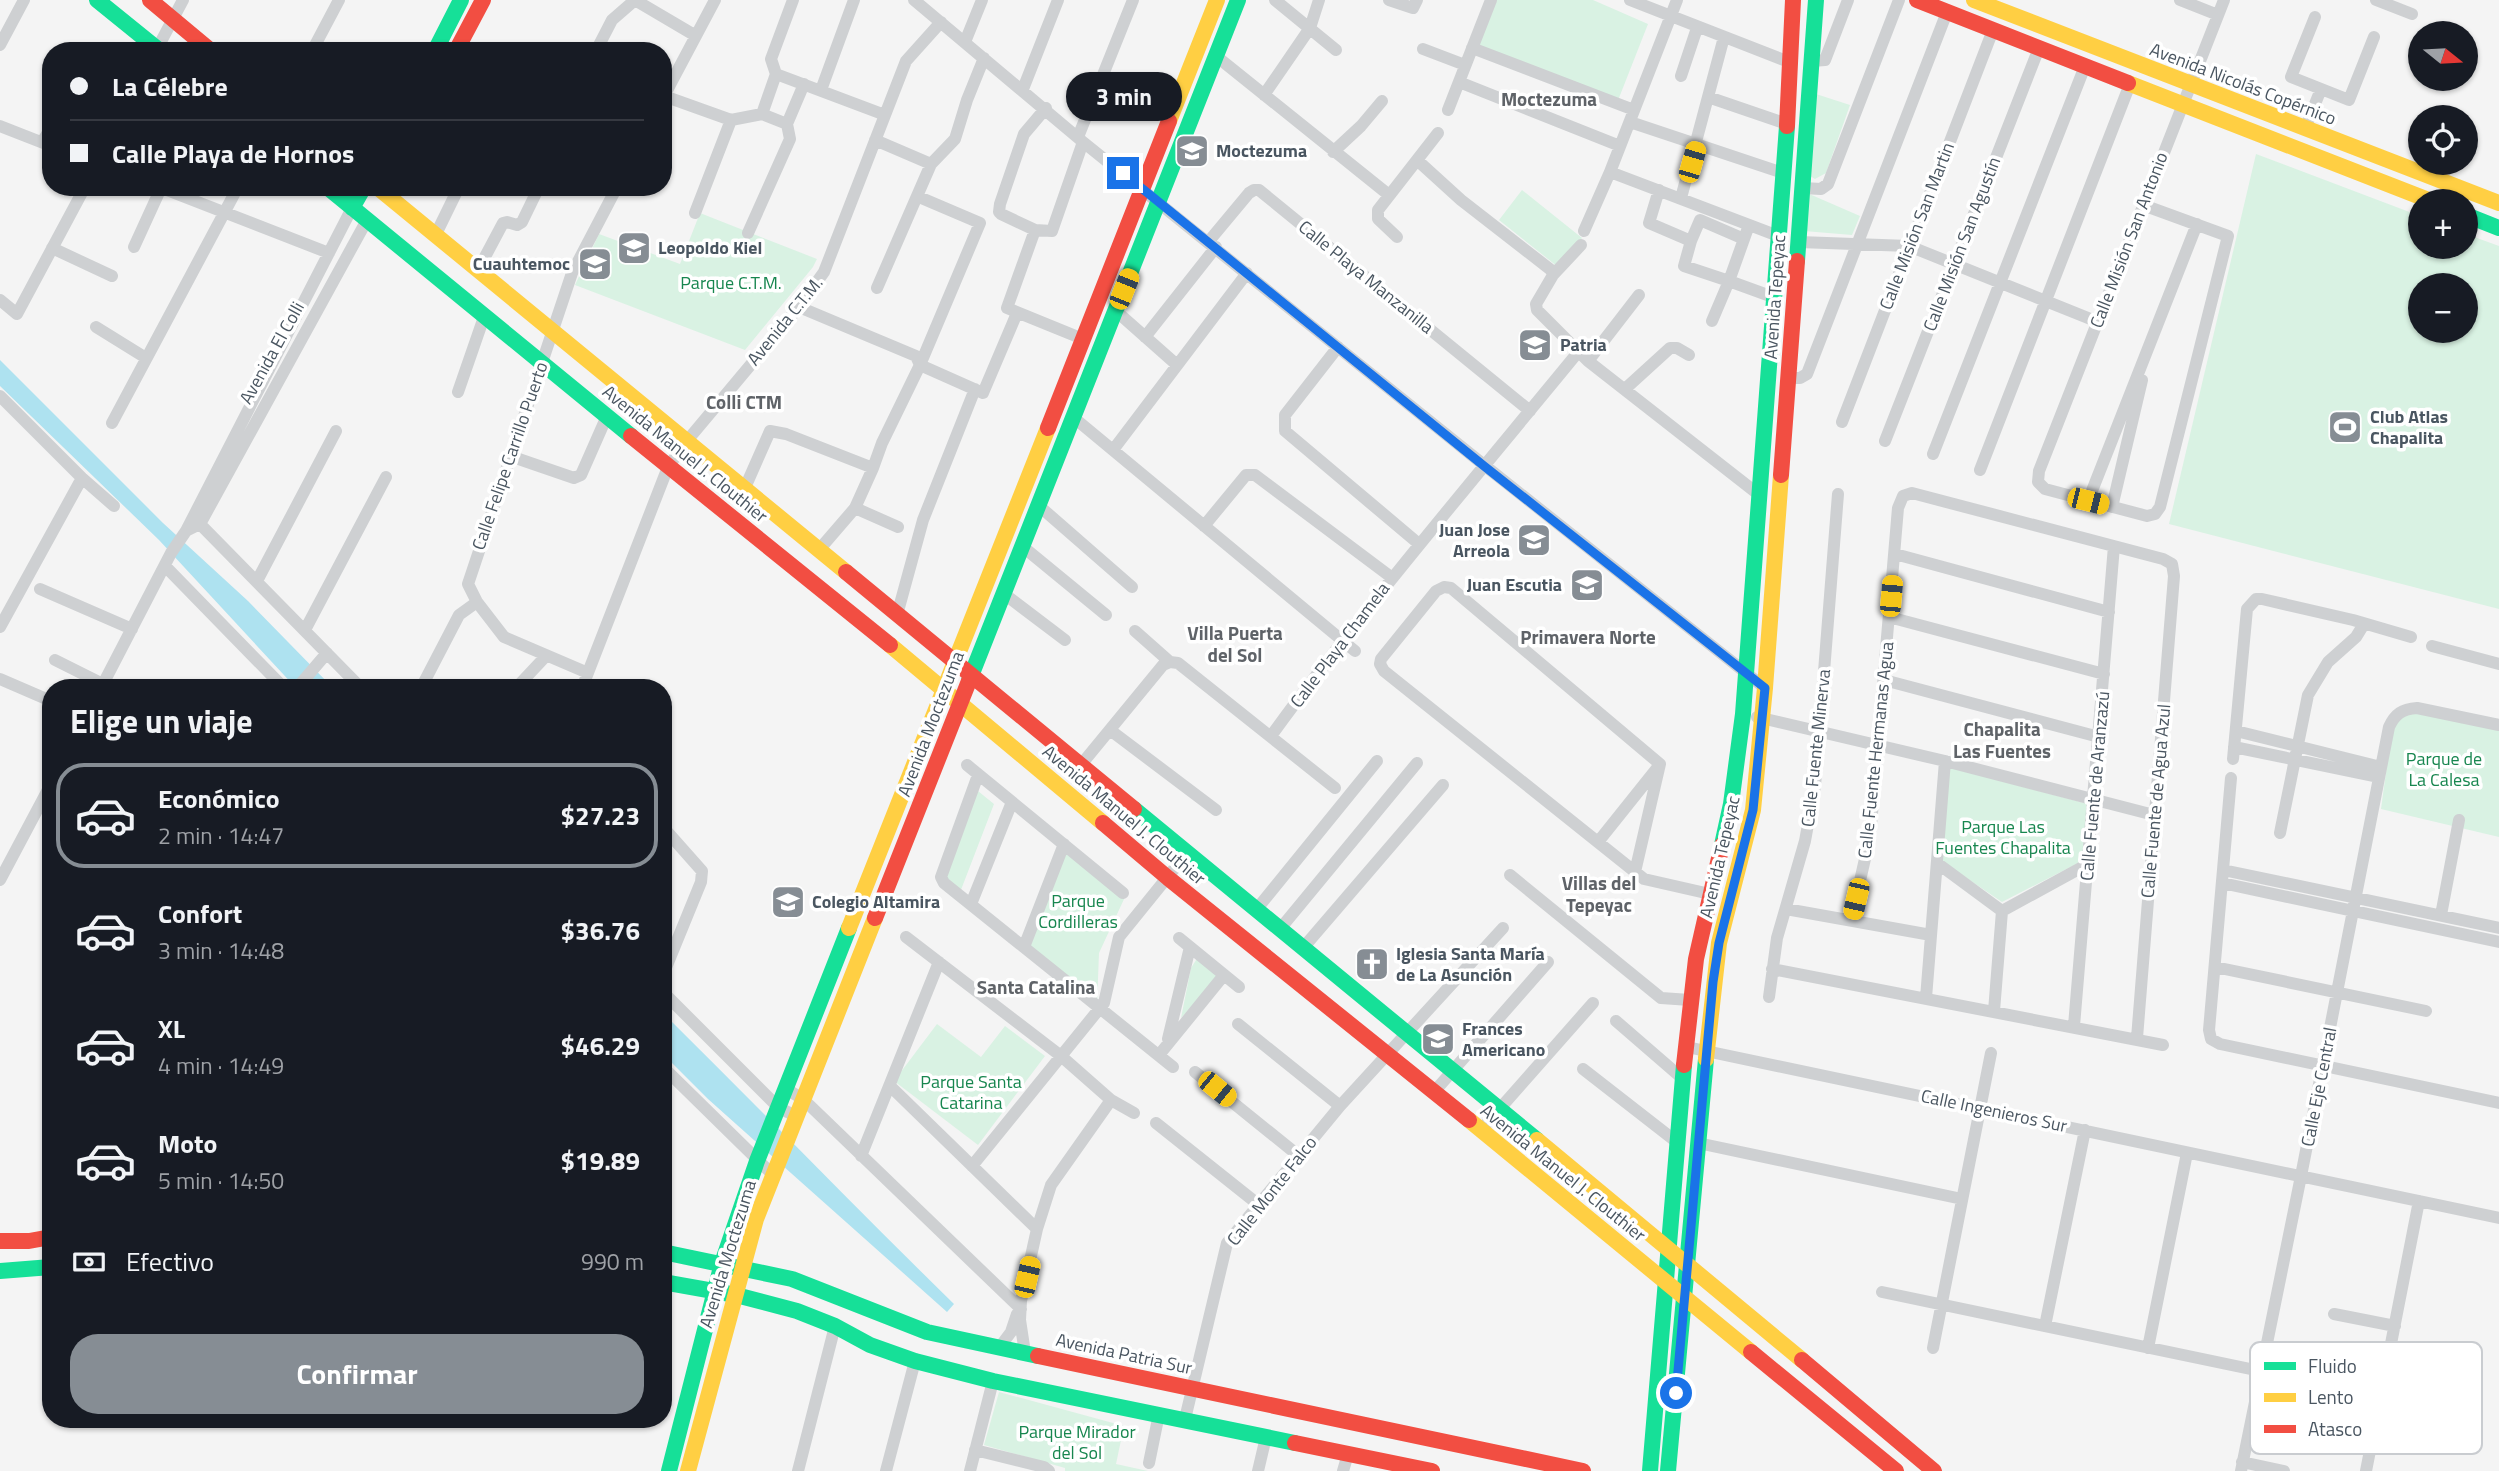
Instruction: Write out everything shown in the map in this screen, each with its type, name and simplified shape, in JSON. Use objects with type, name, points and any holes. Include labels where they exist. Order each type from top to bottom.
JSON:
[{"type":"street","points":[[0,45],[23,0]]},
{"type":"street","points":[[97,0],[148,42]]},
{"type":"street","points":[[150,0],[200,42]]},
{"type":"street","points":[[162,42],[183,0]]},
{"type":"street","points":[[317,42],[339,0]]},
{"type":"street","points":[[440,42],[461,0]]},
{"type":"street","points":[[461,42],[482,0]]},
{"type":"street","points":[[601,42],[612,20],[635,0],[696,36]]},
{"type":"street","points":[[672,82],[715,0]]},
{"type":"street","points":[[762,114],[776,74],[771,60],[793,0]]},
{"type":"street","points":[[821,90],[854,0]]},
{"type":"street","points":[[914,0],[1484,466],[1765,688]]},
{"type":"street","points":[[965,42],[982,0]]},
{"type":"street","points":[[1023,89],[1058,0]]},
{"type":"street","points":[[1046,108],[1024,135],[999,212],[1035,230],[1052,232],[1081,139],[1133,0]]},
{"type":"street","name":"Avenida Moctezuma","points":[[670,1471],[722,1264],[760,1156],[1217,0]]},
{"type":"street","name":"Avenida Moctezuma","points":[[688,1471],[756,1219],[1238,0]]},
{"type":"street","points":[[1275,0],[1336,50]]},
{"type":"street","points":[[1264,94],[1310,28],[1319,0]]},
{"type":"street","points":[[1389,0],[1415,4]]},
{"type":"street","points":[[1448,110],[1490,0]]},
{"type":"street","points":[[1630,0],[1789,62]]},
{"type":"street","points":[[1584,230],[1610,172],[1677,0]]},
{"type":"street","name":"Avenida Tepeyac","points":[[1650,1471],[1690,1000],[1696,959],[1731,804],[1743,713],[1783,173],[1793,0]]},
{"type":"street","name":"Avenida Tepeyac","points":[[1668,1471],[1713,982],[1719,943],[1753,810],[1765,688],[1816,0]]},
{"type":"street","points":[[1812,61],[1825,60],[1848,0]]},
{"type":"street","points":[[1803,188],[1821,189],[1828,184],[1899,0]]},
{"type":"street","points":[[1917,0],[2408,192]]},
{"type":"street","name":"Avenida Nicolás Copérnico","points":[[1973,0],[2499,203]]},
{"type":"street","points":[[2180,0],[2218,15]]},
{"type":"street","name":"Calle Misión San Antonio","points":[[2088,501],[2045,489],[2038,482],[2039,471],[2224,0]]},
{"type":"street","points":[[2376,0],[2412,14]]},
{"type":"street","points":[[1788,378],[1800,378],[1807,374],[1947,12]]},
{"type":"street","points":[[2315,17],[2291,78],[2349,100],[2374,37]]},
{"type":"street","name":"Avenida C.T.M.","points":[[586,679],[668,467],[799,307],[824,272],[906,61],[941,22]]},
{"type":"street","points":[[1681,76],[1697,28]]},
{"type":"street","name":"Calle Misión San Martin","points":[[1842,422],[1993,30]]},
{"type":"street","points":[[1681,198],[1724,37]]},
{"type":"street","points":[[1472,48],[1697,144],[1783,173]]},
{"type":"street","name":"Calle Misión San Agustín","points":[[1885,441],[2039,48]]},
{"type":"street","points":[[1423,49],[1465,65]]},
{"type":"street","points":[[1216,56],[1332,152],[1389,195]]},
{"type":"street","points":[[877,288],[919,197],[931,164],[955,139],[984,58]]},
{"type":"street","points":[[1933,454],[2085,66]]},
{"type":"street","points":[[776,74],[885,115]]},
{"type":"street","points":[[1458,82],[1620,146]]},
{"type":"street","points":[[748,233],[790,139],[787,124],[804,84]]},
{"type":"street","points":[[1980,470],[2130,84]]},
{"type":"street","points":[[2305,129],[2321,89]]},
{"type":"street","points":[[1708,97],[1806,141]]},
{"type":"street","points":[[672,100],[731,120],[762,114],[787,124]]},
{"type":"street","points":[[1332,152],[1361,127],[1382,102]]},
{"type":"street","points":[[695,213],[731,120]]},
{"type":"street","points":[[0,126],[42,142]]},
{"type":"street","points":[[1397,236],[1378,219],[1378,210],[1438,133]]},
{"type":"street","points":[[875,140],[931,164]]},
{"type":"street","points":[[1417,160],[1461,200],[1551,270],[1553,275]]},
{"type":"street","points":[[1610,172],[1681,198],[1744,239]]},
{"type":"street","name":"Calle Playa Manzanilla","points":[[1212,244],[1249,193],[1259,190],[1530,411]]},
{"type":"street","points":[[1659,190],[1649,223],[1691,241]]},
{"type":"street","points":[[0,299],[17,314],[80,196]]},
{"type":"street","points":[[134,247],[156,196]]},
{"type":"street","points":[[181,196],[329,253]]},
{"type":"street","points":[[112,424],[234,196]]},
{"type":"street","name":"Avenida Manuel J. Clouthier","points":[[338,196],[668,467],[960,701],[1167,878],[1387,1053],[1896,1471]]},
{"type":"street","name":"Avenida El Colli","points":[[196,520],[359,196]]},
{"type":"street","name":"Avenida El Colli","points":[[106,679],[171,554],[196,520],[379,196]]},
{"type":"street","name":"Avenida Manuel J. Clouthier","points":[[390,196],[818,551],[1670,1250],[1934,1471]]},
{"type":"street","points":[[436,234],[455,196]]},
{"type":"street","points":[[478,270],[503,223],[517,225],[522,222],[534,196]]},
{"type":"street","name":"Calle Felipe Carrillo Puerto","points":[[588,673],[504,637],[470,591],[469,578],[572,273],[612,196]]},
{"type":"street","points":[[818,551],[855,508],[980,223],[919,197]]},
{"type":"street","points":[[2143,205],[2228,236],[2160,506],[2155,514],[2147,516],[2088,501],[2197,225]]},
{"type":"street","points":[[1702,214],[1684,266],[1773,297]]},
{"type":"street","points":[[1702,214],[1749,225],[1777,236]]},
{"type":"street","points":[[2478,220],[2499,228]]},
{"type":"street","points":[[1712,321],[1749,225]]},
{"type":"street","points":[[897,615],[923,520],[1012,310],[1035,230]]},
{"type":"street","points":[[1799,242],[1909,246],[2098,322]]},
{"type":"street","points":[[1144,337],[1212,244]]},
{"type":"street","points":[[1581,245],[1553,275],[1535,306],[1584,356],[1758,494]]},
{"type":"street","points":[[52,248],[112,276]]},
{"type":"street","points":[[1112,450],[1247,273]]},
{"type":"street","name":"Calle Playa Chamela","points":[[1271,736],[1391,577],[1530,411],[1639,295]]},
{"type":"street","points":[[799,307],[916,356],[919,365],[979,391]]},
{"type":"street","points":[[1012,310],[1083,339]]},
{"type":"street","points":[[1116,311],[1177,365]]},
{"type":"street","points":[[458,392],[484,317]]},
{"type":"street","points":[[1771,320],[1793,322]]},
{"type":"street","points":[[96,327],[146,358]]},
{"type":"street","points":[[2112,507],[2153,335]]},
{"type":"street","points":[[1338,347],[1285,415],[1285,431],[1419,544]]},
{"type":"street","points":[[1625,389],[1670,348],[1677,348],[1689,355]]},
{"type":"street","points":[[0,396],[114,506]]},
{"type":"street","points":[[510,456],[574,478],[581,475],[607,416]]},
{"type":"street","points":[[1073,417],[1355,651]]},
{"type":"street","points":[[257,581],[336,431]]},
{"type":"street","points":[[744,490],[771,431],[786,434],[873,468]]},
{"type":"street","points":[[1203,526],[1246,475],[1255,475],[1391,577]]},
{"type":"street","points":[[305,631],[386,477]]},
{"type":"street","points":[[0,627],[82,478]]},
{"type":"street","name":"Calle Fuente Minerva","points":[[1769,997],[1777,938],[1805,841],[1815,786],[1838,494]]},
{"type":"street","name":"Calle Fuente Hermanas Agua","points":[[1851,920],[1870,837],[1898,508],[1903,496],[1912,494],[2114,546]]},
{"type":"street","points":[[1038,505],[1132,587]]},
{"type":"street","points":[[855,508],[898,527]]},
{"type":"street","points":[[196,520],[305,631],[323,658],[350,679]]},
{"type":"street","points":[[1021,546],[1106,615]]},
{"type":"street","name":"Calle Fuente de Agua Azul","points":[[2114,546],[2163,559],[2172,564],[2174,576],[2137,1038]]},
{"type":"street","name":"Calle Fuente de Aranzazú","points":[[2074,1026],[2114,546]]},
{"type":"street","points":[[1895,554],[2109,612]]},
{"type":"street","points":[[165,566],[276,679]]},
{"type":"street","points":[[1660,764],[1451,588],[1444,587],[1436,591],[1383,655],[1380,664],[1384,671],[1644,879],[1710,894]]},
{"type":"street","points":[[40,589],[132,629]]},
{"type":"street","points":[[1003,593],[1065,640]]},
{"type":"street","points":[[2380,772],[2234,753],[2247,609],[2256,599],[2262,599],[2411,637]]},
{"type":"street","points":[[426,679],[459,615],[477,602]]},
{"type":"street","points":[[1889,617],[2104,674]]},
{"type":"street","points":[[2280,833],[2308,695],[2328,662],[2356,637],[2364,624]]},
{"type":"street","points":[[1135,631],[1170,662]]},
{"type":"street","points":[[2432,646],[2499,664]]},
{"type":"street","points":[[524,679],[546,656]]},
{"type":"street","points":[[305,679],[323,658]]},
{"type":"street","points":[[55,660],[89,679]]},
{"type":"street","points":[[1080,765],[1163,665],[1170,662],[1178,663],[1335,788]]},
{"type":"street","points":[[0,679],[42,697]]},
{"type":"street","points":[[1884,680],[2099,737]]},
{"type":"street","name":"Calle Eje Central","points":[[2266,1342],[2389,727],[2394,716],[2404,709],[2417,708],[2499,725]]},
{"type":"street","points":[[1743,713],[1945,761],[2154,816]]},
{"type":"street","points":[[1110,730],[1216,810]]},
{"type":"street","points":[[2236,731],[2297,746],[2380,772]]},
{"type":"street","points":[[1256,910],[1377,761]]},
{"type":"street","points":[[1926,998],[1945,761]]},
{"type":"street","points":[[1280,929],[1417,763]]},
{"type":"street","points":[[1635,872],[1660,764]]},
{"type":"street","points":[[1598,842],[1660,764]]},
{"type":"street","points":[[967,765],[1123,893]]},
{"type":"street","points":[[978,775],[941,877],[944,883],[1100,1008],[1162,1050],[1173,1067]]},
{"type":"street","points":[[2231,778],[2209,1030],[2211,1039],[2220,1044],[2499,1103]]},
{"type":"street","points":[[1303,948],[1443,785]]},
{"type":"street","points":[[0,880],[42,801]]},
{"type":"street","points":[[971,904],[1012,802]]},
{"type":"street","points":[[2441,915],[2459,820]]},
{"type":"street","points":[[672,837],[702,871],[701,882],[672,953]]},
{"type":"street","points":[[1024,947],[1064,845]]},
{"type":"street","points":[[972,1166],[1104,1003],[1119,937],[1187,853]]},
{"type":"street","points":[[1937,863],[2002,911]]},
{"type":"street","points":[[2002,911],[2088,864]]},
{"type":"street","points":[[1510,875],[1661,998],[1690,1000]]},
{"type":"street","points":[[2222,876],[2355,897],[2499,928]]},
{"type":"street","points":[[2222,876],[2352,910],[2499,942]]},
{"type":"street","points":[[1786,909],[1931,935]]},
{"type":"street","points":[[1994,1011],[2002,911]]},
{"type":"street","name":"Calle Monte Falco","points":[[1185,1419],[1227,1243],[1340,1106],[1503,928]]},
{"type":"street","points":[[906,937],[1061,1056],[1111,1100],[1134,1113]]},
{"type":"street","points":[[1179,938],[1239,987]]},
{"type":"street","points":[[1162,1050],[1190,947]]},
{"type":"street","points":[[861,1156],[939,962]]},
{"type":"street","points":[[1434,1092],[1548,962]]},
{"type":"street","points":[[1307,990],[1325,967]]},
{"type":"street","points":[[2215,967],[2426,1011]]},
{"type":"street","points":[[1772,969],[2163,1045]]},
{"type":"street","points":[[1162,1050],[1224,975]]},
{"type":"street","points":[[672,1002],[776,1114],[793,1123]]},
{"type":"street","points":[[1481,1130],[1593,1003]]},
{"type":"street","points":[[1616,1021],[1683,1079]]},
{"type":"street","points":[[1238,1024],[1340,1106]]},
{"type":"street","name":"Calle Ingenieros Sur","points":[[1687,1046],[2499,1218]]},
{"type":"street","points":[[1933,1348],[1992,1053]]},
{"type":"street","points":[[1583,1069],[1678,1143]]},
{"type":"street","points":[[1195,1072],[1299,1156]]},
{"type":"street","points":[[672,1075],[774,1172]]},
{"type":"street","points":[[890,1086],[1037,1229]]},
{"type":"street","points":[[786,1089],[803,1100],[1020,1306],[1025,1353]]},
{"type":"street","points":[[999,1348],[1014,1325],[1037,1229],[1051,1185],[1111,1100]]},
{"type":"street","points":[[1156,1123],[1259,1205]]},
{"type":"street","points":[[1504,1149],[1521,1128]]},
{"type":"street","points":[[2045,1326],[2085,1130]]},
{"type":"street","points":[[1698,1143],[1962,1199]]},
{"type":"street","points":[[2148,1348],[2187,1153]]},
{"type":"street","points":[[2392,1342],[2419,1201]]},
{"type":"street","points":[[0,1241],[42,1239]]},
{"type":"street","name":"Avenida Patria Sur","points":[[672,1254],[792,1279],[927,1332],[1583,1471]]},
{"type":"street","points":[[0,1271],[42,1268]]},
{"type":"street","points":[[672,1284],[736,1294],[797,1311],[835,1326],[870,1345],[915,1361],[993,1381],[1430,1471]]},
{"type":"street","points":[[1882,1292],[2250,1369]]},
{"type":"street","points":[[2334,1314],[2395,1326]]},
{"type":"street","points":[[798,1471],[835,1326]]},
{"type":"street","points":[[886,1471],[915,1361]]},
{"type":"street","points":[[970,1471],[993,1381]]},
{"type":"street","points":[[1149,1463],[1158,1414]]},
{"type":"street","name":"Calle Eje Central","points":[[2241,1467],[2250,1422]]},
{"type":"street","points":[[1258,1471],[1266,1437]]},
{"type":"street","points":[[975,1450],[1044,1467],[1049,1471]]},
{"type":"street","points":[[1343,1471],[1348,1454]]},
{"type":"street","points":[[2241,1467],[2284,1471]]},
{"type":"green space","points":[[1495,0],[1593,0],[1648,24],[1617,103],[1476,49]]},
{"type":"green space","points":[[1816,94],[1850,105],[1826,173],[1815,179],[1810,176]]},
{"type":"green space","name":"Club Atlas Chapalita","points":[[2256,154],[2408,211],[2408,259],[2478,259],[2478,238],[2499,246],[2499,609],[2169,524]]},
{"type":"green space","points":[[1522,190],[1582,238],[1558,267],[1499,220]]},
{"type":"green space","points":[[1807,193],[1860,216],[1852,235],[1804,231]]},
{"type":"green space","name":"Parque C.T.M.","points":[[700,213],[817,259],[745,350],[575,285],[599,234],[680,264]]},
{"type":"green space","name":"Parque de La Calesa","points":[[2406,710],[2499,728],[2499,837],[2381,809],[2392,728]]},
{"type":"green space","name":"Parque Las Fuentes Chapalita","points":[[1948,767],[2088,804],[2084,860],[2002,902],[1940,860]]},
{"type":"green space","points":[[973,787],[994,804],[959,895],[941,877]]},
{"type":"green space","name":"Parque Cordilleras","points":[[1064,844],[1125,897],[1099,953],[1097,1005],[1024,947]]},
{"type":"green space","points":[[1198,957],[1220,975],[1181,1018],[1191,968]]},
{"type":"green space","name":"Parque Santa Catarina","points":[[937,1024],[981,1057],[1005,1026],[1045,1056],[978,1145],[894,1081]]},
{"type":"green space","name":"Parque Mirador del Sol","points":[[999,1392],[1124,1426],[1116,1464],[1148,1471],[1065,1471],[1065,1468],[984,1445]]},
{"type":"water","points":[[0,360],[163,523],[248,601],[324,679],[288,679],[159,540],[0,386]]},
{"type":"water","points":[[672,1022],[954,1304],[947,1312],[708,1099],[672,1063]]},
{"type":"traffic: fast","points":[[97,0],[149,42]]},
{"type":"traffic: fast","points":[[440,42],[461,0]]},
{"type":"traffic: fast","points":[[969,681],[1238,0]]},
{"type":"traffic: fast","points":[[1797,261],[1816,0]]},
{"type":"traffic: fast","points":[[1722,845],[1731,804],[1743,714],[1787,126]]},
{"type":"traffic: fast","points":[[338,196],[631,436]]},
{"type":"traffic: fast","points":[[352,208],[359,196]]},
{"type":"traffic: fast","points":[[2478,220],[2499,228]]},
{"type":"traffic: fast","points":[[1134,809],[1537,1140]]},
{"type":"traffic: fast","points":[[669,1471],[722,1263],[757,1161],[849,928]]},
{"type":"traffic: fast","points":[[1668,1471],[1706,1059]]},
{"type":"traffic: fast","points":[[1650,1471],[1684,1065]]},
{"type":"traffic: fast","points":[[672,1254],[792,1279],[927,1332],[1038,1356]]},
{"type":"traffic: fast","points":[[0,1271],[42,1268]]},
{"type":"traffic: fast","points":[[672,1284],[736,1295],[797,1311],[835,1326],[870,1345],[915,1361],[993,1381],[1295,1443]]},
{"type":"traffic: slow","points":[[1169,121],[1217,0]]},
{"type":"traffic: slow","points":[[1974,0],[2499,203]]},
{"type":"traffic: slow","points":[[2128,83],[2408,192]]},
{"type":"traffic: slow","points":[[388,196],[846,572]]},
{"type":"traffic: slow","points":[[849,928],[1048,428]]},
{"type":"traffic: slow","points":[[1706,1059],[1719,943],[1753,810],[1781,475]]},
{"type":"traffic: slow","points":[[890,645],[1103,823]]},
{"type":"traffic: slow","points":[[688,1471],[756,1219],[875,918]]},
{"type":"traffic: slow","points":[[1469,1120],[1751,1352]]},
{"type":"traffic: slow","points":[[1537,1140],[1802,1360]]},
{"type":"traffic: jam","points":[[150,0],[200,42]]},
{"type":"traffic: jam","points":[[461,42],[483,0]]},
{"type":"traffic: jam","points":[[1787,126],[1793,0]]},
{"type":"traffic: jam","points":[[1917,0],[2128,83]]},
{"type":"traffic: jam","points":[[1048,428],[1169,121]]},
{"type":"traffic: jam","points":[[1781,475],[1797,261]]},
{"type":"traffic: jam","points":[[631,436],[890,645]]},
{"type":"traffic: jam","points":[[846,572],[1134,809]]},
{"type":"traffic: jam","points":[[875,918],[969,681]]},
{"type":"traffic: jam","points":[[1103,823],[1469,1120]]},
{"type":"traffic: jam","points":[[1684,1065],[1696,959],[1722,845]]},
{"type":"traffic: jam","points":[[0,1241],[42,1239]]},
{"type":"traffic: jam","points":[[1751,1352],[1896,1471]]},
{"type":"traffic: jam","points":[[1038,1356],[1583,1471]]},
{"type":"traffic: jam","points":[[1802,1360],[1934,1471]]},
{"type":"traffic: jam","points":[[1295,1443],[1432,1471]]},
{"type":"place","name":"Moctezuma","points":[[1192,151]]},
{"type":"place","name":"Leopoldo Kiel","points":[[634,248]]},
{"type":"place","name":"Cuauhtemoc","points":[[595,264]]},
{"type":"place","name":"Patria","points":[[1535,345]]},
{"type":"place","name":"Club Atlas Chapalita","points":[[2345,427]]},
{"type":"place","name":"Juan Jose Arreola","points":[[1534,540]]},
{"type":"place","name":"Juan Escutia","points":[[1587,585]]},
{"type":"place","name":"Colegio Altamira","points":[[788,902]]},
{"type":"place","name":"Iglesia Santa María de La Asunción","points":[[1372,964]]},
{"type":"place","name":"Frances Americano","points":[[1438,1039]]},
{"type":"district","name":"Moctezuma","points":[[1549,99]]},
{"type":"district","name":"Colli CTM","points":[[744,402]]},
{"type":"district","name":"Primavera Norte","points":[[1588,637]]},
{"type":"district","name":"Villa Puerta del Sol","points":[[1235,644]]},
{"type":"district","name":"Chapalita Las Fuentes","points":[[2002,740]]},
{"type":"district","name":"Villas del Tepeyac","points":[[1599,894]]},
{"type":"district","name":"Santa Catalina","points":[[1036,987]]},
{"type":"route","points":[[1123,173],[1484,466],[1765,688],[1753,810],[1719,943],[1713,982],[1676,1393]]}]
